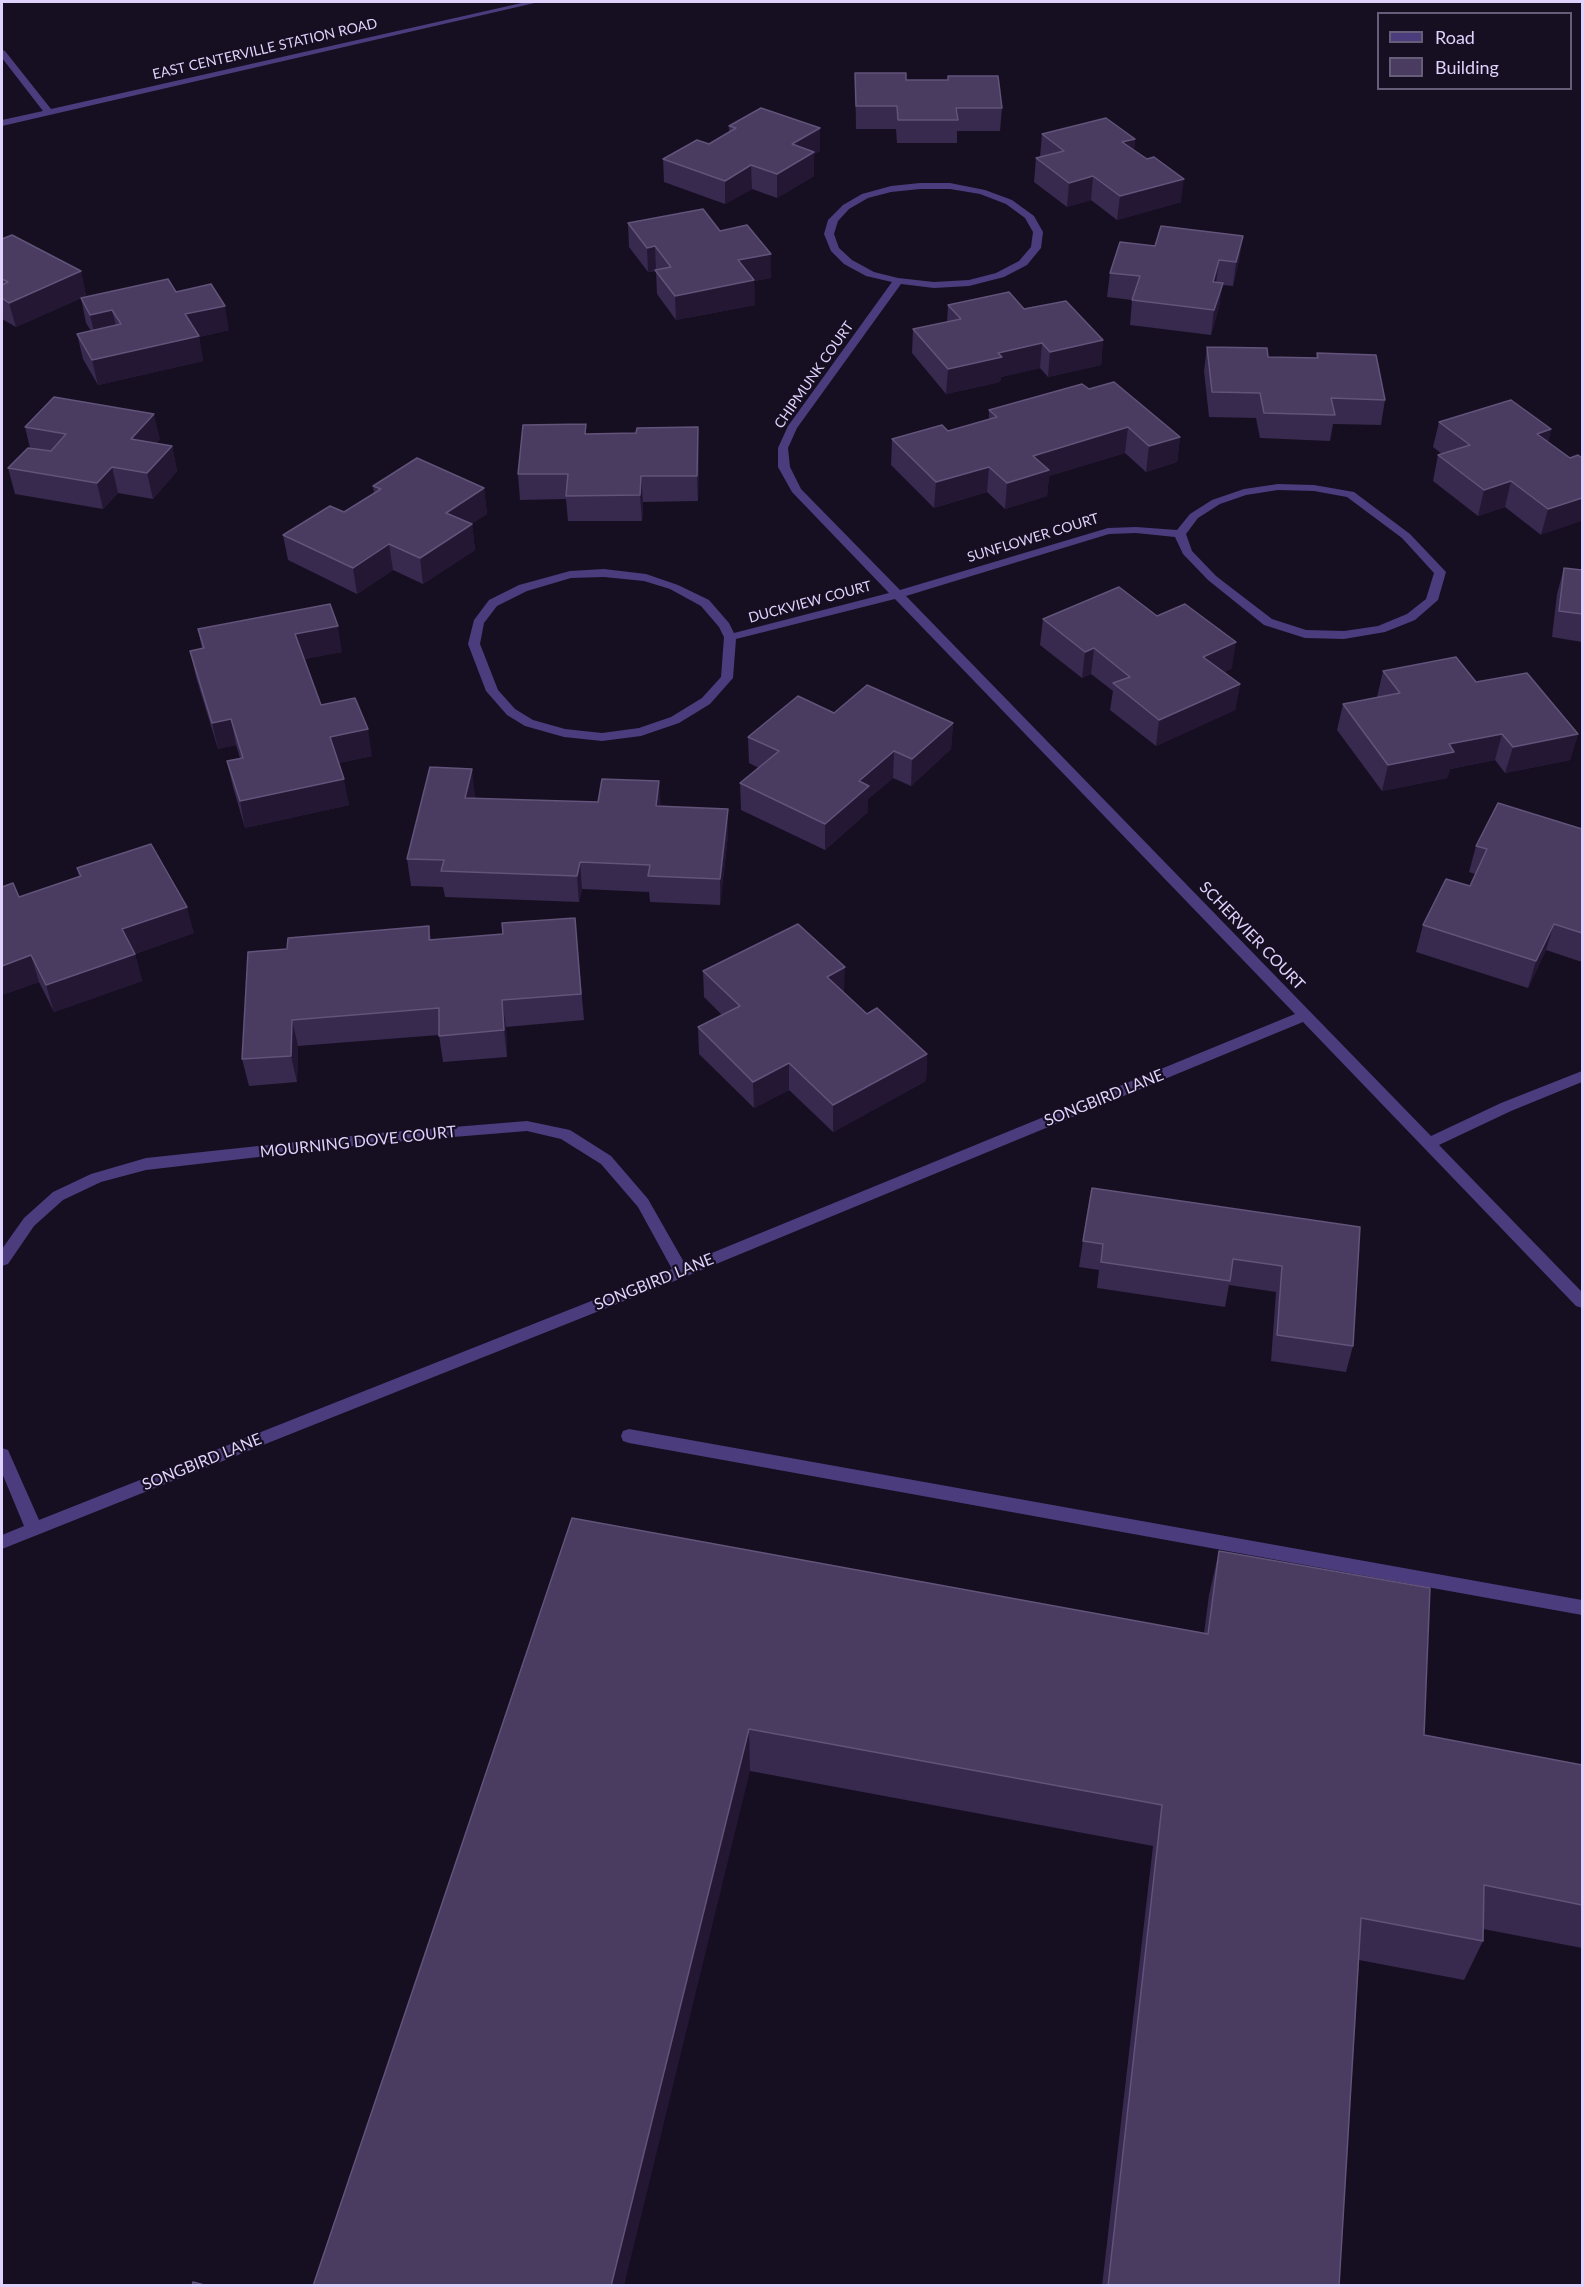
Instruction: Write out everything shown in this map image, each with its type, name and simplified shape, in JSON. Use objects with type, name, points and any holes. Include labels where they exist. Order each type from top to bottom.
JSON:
[{"type":"street","name":"EAST CENTERVILLE STATION ROAD","points":[[2,123],[535,2]]},
{"type":"street","points":[[2,53],[48,112]]},
{"type":"street","points":[[920,186],[950,186],[982,192],[1009,202],[1029,216],[1038,231],[1036,248],[1023,263],[1000,275],[969,283],[933,285],[898,281],[870,274],[855,266],[834,249],[829,234],[833,220],[846,207],[865,196],[891,189],[920,186]]},
{"type":"street","name":"CHIPMUNK COURT","points":[[897,595],[796,490],[784,467],[783,448],[792,428],[898,281]]},
{"type":"street","points":[[1278,487],[1314,488],[1350,494],[1406,536],[1440,572],[1432,600],[1411,617],[1372,631],[1344,635],[1305,634],[1268,622],[1212,578],[1187,552],[1180,534],[1194,516],[1216,502],[1244,492],[1278,487]]},
{"type":"street","name":"SUNFLOWER COURT","points":[[897,595],[1108,531],[1136,530],[1180,534]]},
{"type":"street","name":"DUCKVIEW COURT","points":[[604,573],[646,578],[674,587],[705,603],[725,626],[730,637],[727,678],[706,701],[675,720],[641,732],[602,737],[564,733],[529,723],[511,712],[492,691],[474,644],[478,623],[493,603],[523,588],[570,575],[604,573]]},
{"type":"street","name":"DUCKVIEW COURT","points":[[730,637],[897,595]]},
{"type":"street","name":"SCHERVIER COURT","points":[[897,595],[1582,1302]]},
{"type":"street","name":"SONGBIRD LANE","points":[[2,1542],[681,1272],[1304,1016]]},
{"type":"street","points":[[1430,1143],[1506,1107],[1582,1076]]},
{"type":"street","name":"MOURNING DOVE COURT","points":[[2,1260],[29,1222],[58,1196],[96,1178],[146,1164],[380,1138],[527,1126],[565,1134],[606,1160],[644,1203],[681,1272]]},
{"type":"street","points":[[629,1436],[1582,1608]]},
{"type":"street","points":[[2,1455],[34,1529]]},
{"type":"building","points":[[855,73],[906,73],[906,80],[948,80],[948,76],[998,76],[1002,108],[956,108],[958,120],[898,120],[897,106],[856,106]]},
{"type":"building","points":[[761,108],[820,128],[792,144],[814,152],[777,174],[751,165],[725,181],[663,159],[697,140],[709,144],[736,128],[729,126]]},
{"type":"building","points":[[1106,118],[1135,139],[1122,142],[1147,159],[1154,157],[1184,179],[1120,196],[1093,176],[1069,183],[1036,158],[1064,151],[1042,134]]},
{"type":"building","points":[[703,209],[720,231],[747,225],[771,254],[738,260],[754,280],[675,296],[655,270],[671,267],[655,246],[647,248],[628,223]]},
{"type":"building","points":[[1161,226],[1243,236],[1236,262],[1219,260],[1213,282],[1223,283],[1214,310],[1132,300],[1140,276],[1110,273],[1120,242],[1155,246]]},
{"type":"building","points":[[12,235],[81,271],[9,303],[2,298],[2,285],[8,282],[2,279],[2,239]]},
{"type":"building","points":[[168,279],[176,292],[211,284],[225,306],[185,314],[199,336],[92,360],[77,334],[121,324],[112,310],[90,315],[81,298]]},
{"type":"building","points":[[1009,292],[1024,309],[1066,301],[1103,340],[1050,352],[1042,343],[998,353],[1002,357],[948,369],[913,329],[961,319],[948,305]]},
{"type":"building","points":[[1207,347],[1267,348],[1268,357],[1318,358],[1317,353],[1376,355],[1385,400],[1331,398],[1335,415],[1264,413],[1260,393],[1212,392]]},
{"type":"building","points":[[1114,382],[1180,437],[1149,446],[1128,427],[1033,456],[1049,470],[1007,483],[989,467],[936,482],[892,439],[942,425],[948,431],[997,417],[989,410],[1082,384],[1089,389]]},
{"type":"building","points":[[54,397],[154,414],[131,439],[172,446],[147,473],[112,467],[97,483],[8,468],[28,448],[51,451],[66,434],[25,427]]},
{"type":"building","points":[[1511,400],[1551,429],[1537,434],[1570,458],[1578,455],[1582,458],[1582,498],[1548,509],[1511,481],[1484,490],[1438,455],[1470,445],[1439,422]]},
{"type":"building","points":[[586,424],[585,434],[636,433],[637,428],[698,427],[697,476],[641,476],[640,495],[566,496],[568,474],[518,474],[523,425]]},
{"type":"building","points":[[417,458],[484,488],[446,513],[472,524],[420,558],[389,544],[353,568],[283,535],[330,506],[344,512],[381,489],[373,486]]},
{"type":"building","points":[[1564,568],[1582,570],[1582,614],[1559,611]]},
{"type":"building","points":[[1119,587],[1157,616],[1185,604],[1236,642],[1203,657],[1240,684],[1159,720],[1113,683],[1130,677],[1094,648],[1085,652],[1043,619]]},
{"type":"building","points":[[330,604],[338,626],[295,634],[321,705],[355,698],[368,729],[330,737],[344,779],[240,801],[227,761],[243,758],[231,719],[212,723],[190,651],[204,648],[198,629]]},
{"type":"building","points":[[1456,657],[1476,682],[1527,673],[1578,734],[1513,747],[1502,734],[1449,744],[1454,752],[1388,765],[1343,704],[1400,693],[1383,671]]},
{"type":"building","points":[[867,685],[953,723],[912,759],[894,751],[859,781],[869,786],[825,824],[740,783],[779,751],[748,737],[798,696],[834,713]]},
{"type":"building","points":[[430,767],[472,769],[465,798],[598,802],[602,779],[659,781],[656,806],[728,809],[720,879],[648,876],[650,865],[580,862],[577,876],[441,871],[444,860],[407,859]]},
{"type":"building","points":[[1498,803],[1582,829],[1582,933],[1554,924],[1536,961],[1423,925],[1446,879],[1470,886],[1487,849],[1476,846]]},
{"type":"building","points":[[151,844],[187,907],[122,929],[135,954],[46,985],[31,955],[2,966],[2,887],[13,883],[19,897],[81,876],[77,868]]},
{"type":"building","points":[[575,918],[581,994],[502,1000],[504,1030],[439,1036],[439,1008],[292,1020],[291,1056],[242,1059],[248,952],[287,949],[288,938],[429,926],[429,940],[503,934],[502,923]]},
{"type":"building","points":[[798,924],[845,967],[827,977],[867,1014],[877,1008],[927,1054],[833,1105],[789,1063],[753,1082],[698,1027],[740,1006],[703,971]]},
{"type":"building","points":[[1092,1188],[1360,1227],[1353,1346],[1277,1335],[1282,1266],[1233,1259],[1230,1281],[1101,1262],[1103,1244],[1083,1241]]},
{"type":"building","points":[[572,1518],[1208,1634],[1219,1551],[1430,1588],[1424,1735],[1582,1765],[1582,1905],[1484,1885],[1483,1941],[1361,1918],[1339,2286],[1108,2286],[1162,1805],[749,1729],[611,2286],[313,2286]]},
{"type":"building","points":[[193,2282],[208,2286],[192,2286]]}]
